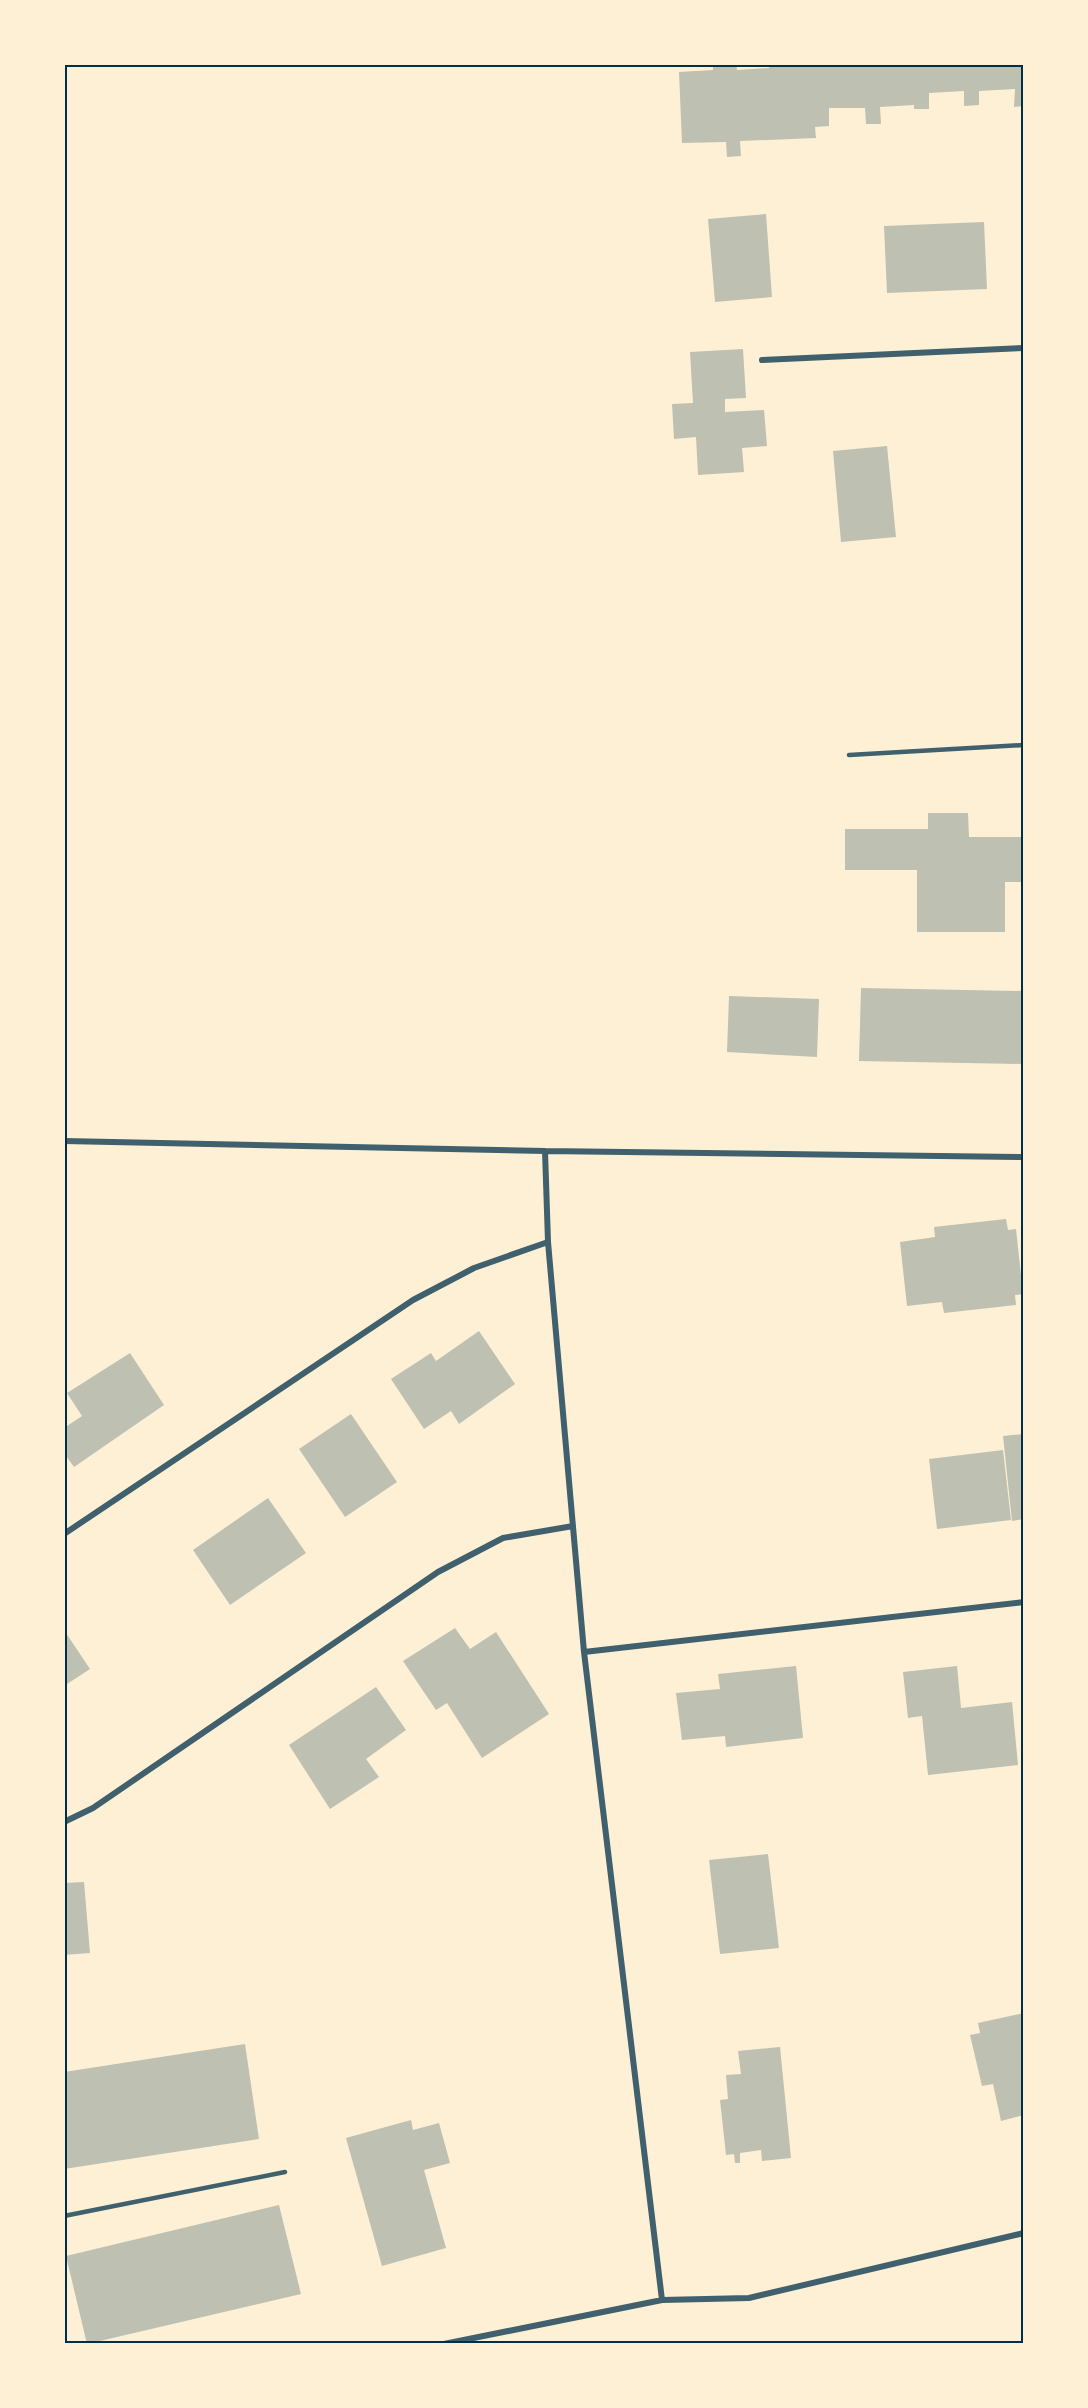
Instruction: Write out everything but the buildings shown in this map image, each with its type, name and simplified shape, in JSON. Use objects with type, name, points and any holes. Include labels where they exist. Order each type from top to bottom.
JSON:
[{"type":"street","points":[[762,360],[1023,348]]},
{"type":"street","points":[[64,1141],[545,1151],[1023,1157]]},
{"type":"street","points":[[545,1151],[548,1242],[584,1652],[662,2300]]},
{"type":"street","points":[[64,1534],[412,1300],[474,1268],[548,1242]]},
{"type":"street","points":[[64,1822],[93,1808],[438,1572],[503,1538],[573,1526]]},
{"type":"street","points":[[584,1652],[1023,1602]]},
{"type":"street","points":[[444,2343],[662,2300],[749,2298],[1023,2234]]},
{"type":"lane","points":[[849,755],[1023,745]]},
{"type":"lane","points":[[64,2216],[285,2172]]}]
